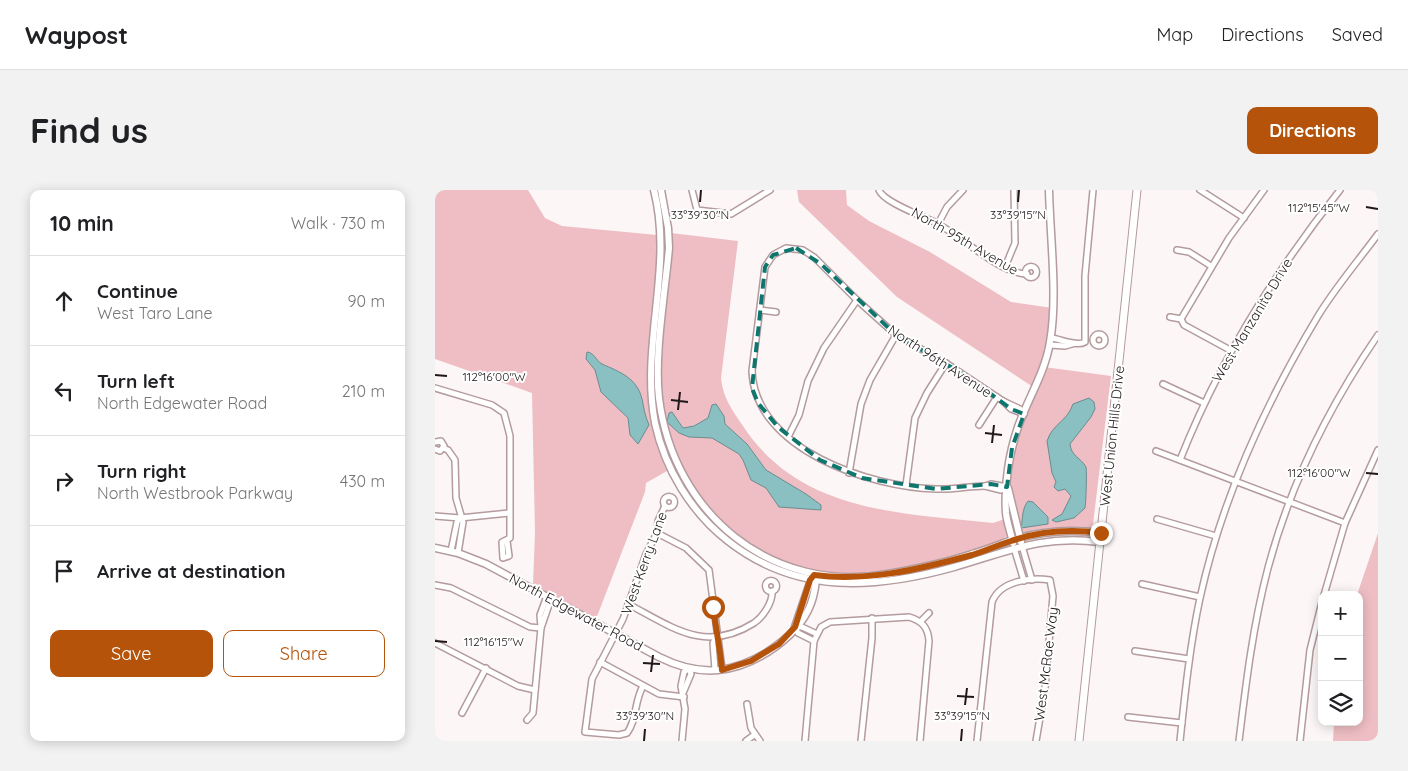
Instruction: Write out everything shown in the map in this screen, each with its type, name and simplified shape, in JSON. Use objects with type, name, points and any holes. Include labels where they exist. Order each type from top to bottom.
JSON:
[{"type":"main road","name":"West Union Hills Drive","points":[[1079,741],[1137,190]]},
{"type":"street","points":[[654,190],[661,229],[663,274]]},
{"type":"street","points":[[661,190],[668,228],[658,332],[658,381],[663,423],[672,454],[691,490],[714,519],[748,547],[814,579],[844,584],[880,582],[953,567],[1014,548],[1057,540],[1100,542]]},
{"type":"street","points":[[692,190],[697,210],[731,214],[770,190]]},
{"type":"street","name":"North 95th Avenue","points":[[879,190],[885,198],[938,224],[1005,268],[1027,274]]},
{"type":"street","points":[[938,224],[947,207],[963,190]]},
{"type":"street","points":[[1005,268],[1015,244],[1014,190]]},
{"type":"street","points":[[1024,581],[1006,514],[1007,487],[1012,448],[1038,383],[1050,341],[1053,308],[1049,190]]},
{"type":"street","points":[[1085,341],[1086,268],[1093,190]]},
{"type":"street","points":[[1200,190],[1244,218]]},
{"type":"street","points":[[1181,319],[1211,266],[1264,190]]},
{"type":"street","name":"West Manzanita Drive","points":[[1180,460],[1204,403],[1230,350],[1306,232],[1340,190]]},
{"type":"street","points":[[661,229],[668,228]]},
{"type":"street","points":[[1180,741],[1189,659],[1200,597],[1216,536],[1235,480],[1275,391],[1319,314],[1378,234]]},
{"type":"street","name":"North 96th Avenue","points":[[760,310],[765,266],[773,255],[786,248],[803,250],[815,257],[857,300],[896,335],[946,363],[1003,401],[1020,409],[1024,414]]},
{"type":"street","points":[[1177,250],[1189,252],[1211,266]]},
{"type":"street","points":[[788,437],[799,415],[808,381],[824,348],[857,300]]},
{"type":"street","points":[[776,312],[760,310],[751,371],[752,388],[758,403],[788,437],[820,460],[849,473],[936,489],[985,486],[1001,490],[1007,487]]},
{"type":"street","points":[[1169,317],[1181,319]]},
{"type":"street","points":[[1181,319],[1184,325],[1230,350]]},
{"type":"street","points":[[849,473],[861,404],[870,380],[896,335]]},
{"type":"street","points":[[1239,741],[1246,680],[1268,567],[1307,460],[1356,367],[1378,335]]},
{"type":"street","points":[[1050,341],[1066,340],[1072,344],[1093,340]]},
{"type":"street","points":[[906,485],[915,418],[927,393],[946,363]]},
{"type":"street","points":[[1163,384],[1204,403]]},
{"type":"street","points":[[435,388],[492,405],[504,413],[510,436],[510,538],[507,541]]},
{"type":"street","points":[[979,425],[997,397]]},
{"type":"street","points":[[435,442],[442,441],[443,448]]},
{"type":"street","points":[[435,449],[438,451],[443,448]]},
{"type":"street","points":[[443,448],[448,450],[455,460],[457,498],[463,522],[463,530],[455,552]]},
{"type":"street","points":[[1324,591],[1345,523],[1378,450]]},
{"type":"street","points":[[1156,451],[1345,523]]},
{"type":"street","points":[[977,741],[992,602],[995,595],[1005,586],[1032,580],[1007,487]]},
{"type":"street","name":"West Kerry Lane","points":[[643,686],[637,697],[633,723],[627,733],[619,735],[585,732],[592,679],[616,634],[646,554],[657,533],[665,506]]},
{"type":"street","points":[[435,516],[461,518],[509,513]]},
{"type":"street","points":[[1157,519],[1216,536]]},
{"type":"street","points":[[814,579],[873,577],[951,560],[1020,538],[1067,531],[1101,533]]},
{"type":"street","points":[[657,533],[686,548],[709,570],[716,637],[720,642],[718,670]]},
{"type":"street","name":"North Edgewater Road","points":[[435,548],[455,552],[486,564],[671,663],[689,668],[718,670],[751,661],[766,653],[795,627]]},
{"type":"street","points":[[814,579],[795,627],[798,633],[814,641]]},
{"type":"street","name":"West McRae Way","points":[[1032,580],[1050,580],[1053,596],[1045,688],[1036,741]]},
{"type":"street","points":[[1142,584],[1200,597]]},
{"type":"street","points":[[435,585],[451,588],[530,627],[541,628]]},
{"type":"street","points":[[628,604],[690,636],[708,638],[744,629],[759,620],[773,597],[772,591]]},
{"type":"street","points":[[527,720],[533,713],[541,628],[549,597]]},
{"type":"street","points":[[921,621],[929,613]]},
{"type":"street","points":[[805,741],[814,641],[821,627],[830,622],[909,617],[921,621],[928,634],[929,641],[920,741]]},
{"type":"street","points":[[861,741],[872,638],[872,618]]},
{"type":"street","points":[[1300,741],[1310,650],[1318,618]]},
{"type":"street","points":[[795,627],[802,627],[817,634]]},
{"type":"street","points":[[435,643],[518,686],[535,690]]},
{"type":"street","points":[[1135,651],[1189,659]]},
{"type":"street","points":[[600,662],[659,694],[684,695]]},
{"type":"street","points":[[462,713],[486,668]]},
{"type":"street","points":[[682,741],[684,695],[681,686],[682,678],[689,668]]},
{"type":"street","points":[[747,704],[748,721],[760,741]]},
{"type":"street","points":[[1128,717],[1182,723]]},
{"type":"street","points":[[746,741],[755,735]]},
{"type":"highlighted area","points":[[796,248],[821,264],[896,335],[968,377],[1011,409],[1024,414],[1012,448],[1007,487],[991,484],[936,489],[862,478],[820,460],[778,427],[758,403],[752,388],[765,267],[773,255]]},
{"type":"shaded area","points":[[435,190],[528,190],[545,218],[562,226],[657,235],[657,216],[650,190],[664,190],[671,233],[738,241],[721,378],[726,398],[732,409],[766,455],[793,476],[823,492],[855,503],[888,511],[958,520],[993,523],[1005,519],[1005,477],[1033,387],[897,297],[799,202],[797,190],[846,190],[847,205],[869,221],[930,252],[1011,302],[1053,308],[1044,367],[1111,376],[1093,524],[1090,528],[1048,528],[1005,537],[990,550],[957,562],[896,576],[861,580],[813,579],[770,562],[748,550],[718,528],[685,488],[674,467],[646,483],[645,492],[596,619],[533,584],[535,533],[532,393],[435,359]]},
{"type":"shaded area","points":[[1378,533],[1378,741],[1333,741],[1334,726],[1363,726],[1363,591],[1358,591]]},
{"type":"water","points":[[587,352],[592,354],[602,364],[627,377],[640,392],[649,425],[638,444],[630,435],[628,418],[601,392],[595,370],[586,359]]},
{"type":"water","points":[[1089,398],[1094,402],[1095,409],[1070,444],[1074,454],[1086,467],[1085,508],[1074,518],[1056,522],[1052,520],[1062,514],[1071,496],[1065,489],[1058,491],[1054,487],[1056,482],[1052,473],[1047,441],[1073,404]]},
{"type":"water","points":[[716,404],[724,416],[725,424],[747,444],[766,470],[806,494],[821,505],[821,510],[779,507],[766,488],[751,480],[739,454],[712,438],[689,437],[679,433],[667,422],[669,413],[672,412],[683,428],[694,426],[708,418],[712,405]]},
{"type":"water","points":[[1028,501],[1033,502],[1048,517],[1048,524],[1021,528],[1023,512]]},
{"type":"route","points":[[713,607],[716,637],[720,642],[722,670],[751,661],[779,644],[795,627],[810,580],[814,575],[873,577],[930,566],[1037,534],[1067,531],[1101,533]]}]
